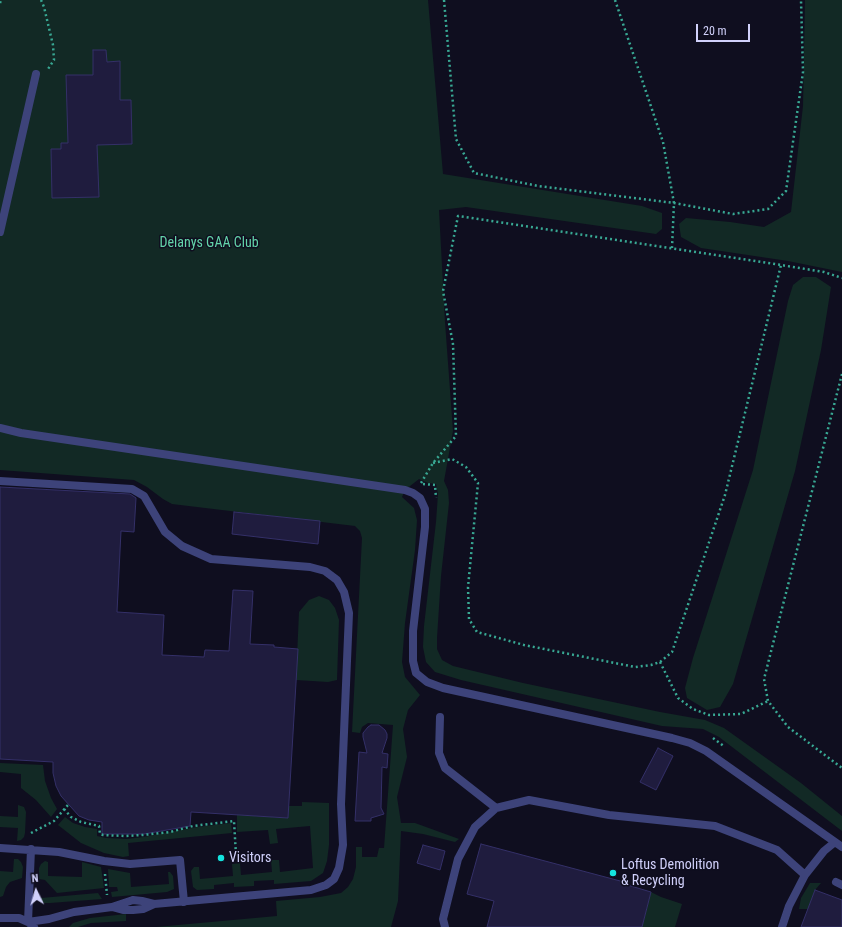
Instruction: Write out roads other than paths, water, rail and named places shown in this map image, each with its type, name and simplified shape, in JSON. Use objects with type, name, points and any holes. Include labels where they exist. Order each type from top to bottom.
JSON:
[{"type":"lane","points":[[0,232],[36,74]]},
{"type":"lane","points":[[0,428],[21,433],[405,490],[413,493],[420,498],[425,509],[425,527],[413,631],[413,661],[416,673],[427,682],[442,688],[672,738],[690,744],[706,751],[839,845]]},
{"type":"lane","points":[[0,481],[132,489],[144,496],[165,532],[182,546],[211,559],[310,567],[325,571],[337,580],[344,592],[349,613],[341,804],[343,845],[339,868],[334,879],[326,885],[311,890],[154,904],[133,910],[123,910],[110,907],[74,912],[31,924],[19,918],[0,918]]},
{"type":"lane","points":[[440,717],[439,753],[445,768],[496,808]]},
{"type":"lane","points":[[445,927],[443,919],[458,859],[475,827],[496,808],[529,800],[609,815],[715,826],[777,850],[805,875]]},
{"type":"lane","points":[[782,927],[789,906],[805,875],[824,851],[839,845]]},
{"type":"lane","points":[[0,848],[60,852],[104,861],[130,864],[180,860],[184,902]]},
{"type":"lane","points":[[31,849],[31,924]]},
{"type":"place","name":"Visitors","points":[[221,858]]},
{"type":"place","name":"Loftus Demolition & Recycling","points":[[613,873]]},
{"type":"park label","name":"Delanys GAA Club","points":[[209,243]]}]
